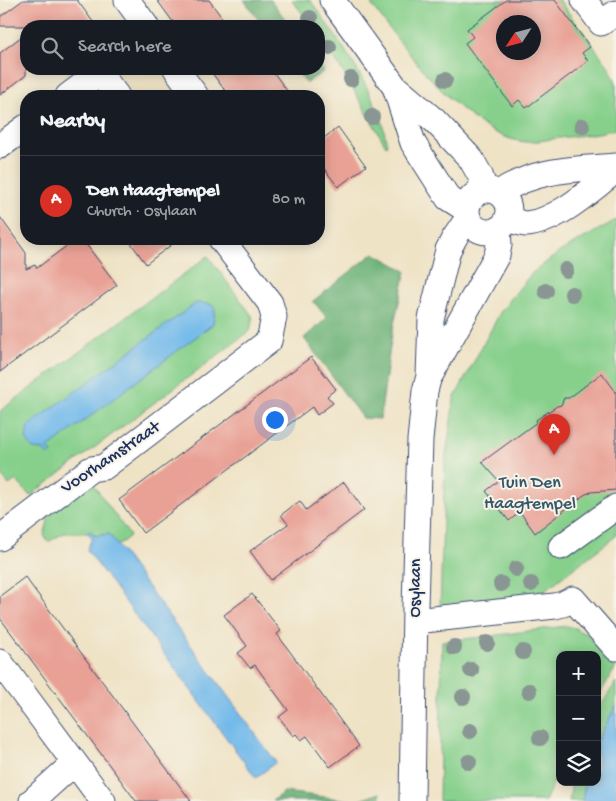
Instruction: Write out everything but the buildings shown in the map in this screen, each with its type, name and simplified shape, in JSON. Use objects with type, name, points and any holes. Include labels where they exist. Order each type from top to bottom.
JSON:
[{"type":"street","points":[[127,0],[142,20]]},
{"type":"street","points":[[332,0],[396,87],[435,121],[467,154],[492,191],[508,204],[502,224]]},
{"type":"street","points":[[584,0],[601,24],[616,13]]},
{"type":"street","points":[[76,90],[95,75]]},
{"type":"street","points":[[105,75],[114,90]]},
{"type":"street","points":[[180,75],[192,90]]},
{"type":"street","points":[[396,87],[413,143],[448,198],[467,214],[471,224],[477,229],[491,232],[502,224],[525,224],[552,215],[577,200],[616,168]]},
{"type":"street","points":[[0,146],[20,131]]},
{"type":"street","points":[[467,214],[472,197],[478,192],[492,191],[538,175],[562,170],[616,168]]},
{"type":"street","name":"Osylaan","points":[[412,801],[420,440],[425,391],[429,376],[431,319],[444,262],[467,214]]},
{"type":"street","name":"Osylaan","points":[[429,376],[498,255],[502,224]]},
{"type":"street","name":"Voorhamstraat","points":[[0,538],[91,468],[104,467],[269,341],[274,317],[270,304],[226,245]]},
{"type":"street","points":[[561,547],[616,506]]},
{"type":"street","points":[[415,621],[555,606],[573,599],[616,648]]},
{"type":"street","points":[[0,662],[103,801]]},
{"type":"street","points":[[32,801],[74,763]]},
{"type":"green space","points":[[244,0],[271,0],[286,20],[259,20]]},
{"type":"green space","points":[[292,0],[310,0],[324,20],[307,20]]},
{"type":"green space","points":[[368,0],[559,0],[609,67],[616,82],[616,129],[529,142],[504,137],[481,124],[459,107],[437,86],[398,40]]},
{"type":"green space","points":[[325,21],[367,87],[381,119],[386,146],[345,75],[325,45]]},
{"type":"green space","points":[[300,75],[318,75],[306,83]]},
{"type":"green space","name":"Tuin Den Haagtempel","points":[[616,220],[616,536],[536,597],[440,608],[445,463],[454,399],[501,311],[531,274],[561,251]]},
{"type":"green space","points":[[374,253],[406,271],[392,333],[380,419],[362,418],[304,338],[327,318],[313,301]]},
{"type":"green space","points":[[208,256],[253,317],[250,331],[30,496],[16,480],[9,485],[0,474],[0,411]]},
{"type":"green space","points":[[90,480],[130,536],[117,546],[109,534],[95,536],[91,531],[88,533],[64,533],[48,542],[44,535],[48,521],[44,514]]},
{"type":"green space","points":[[566,626],[575,628],[583,633],[585,632],[616,667],[601,691],[601,651],[556,651],[556,778],[545,801],[439,801],[442,641]]},
{"type":"green space","points":[[616,682],[616,706],[601,734],[601,706]]},
{"type":"green space","points":[[571,786],[584,786],[582,801],[569,801]]},
{"type":"green space","points":[[284,792],[357,801],[272,801]]},
{"type":"green space","points":[[380,793],[380,801],[357,801]]},
{"type":"water","points":[[196,303],[211,304],[215,309],[213,324],[48,448],[52,453],[48,456],[44,450],[33,449],[26,439],[28,426]]},
{"type":"water","points":[[91,531],[95,536],[109,534],[276,762],[256,778],[87,550],[92,538],[88,533]]},
{"type":"water","points":[[616,706],[616,801],[582,801],[584,786],[601,786],[601,734]]},
{"type":"place","name":"Den Haagtempel","points":[[554,455]]}]
